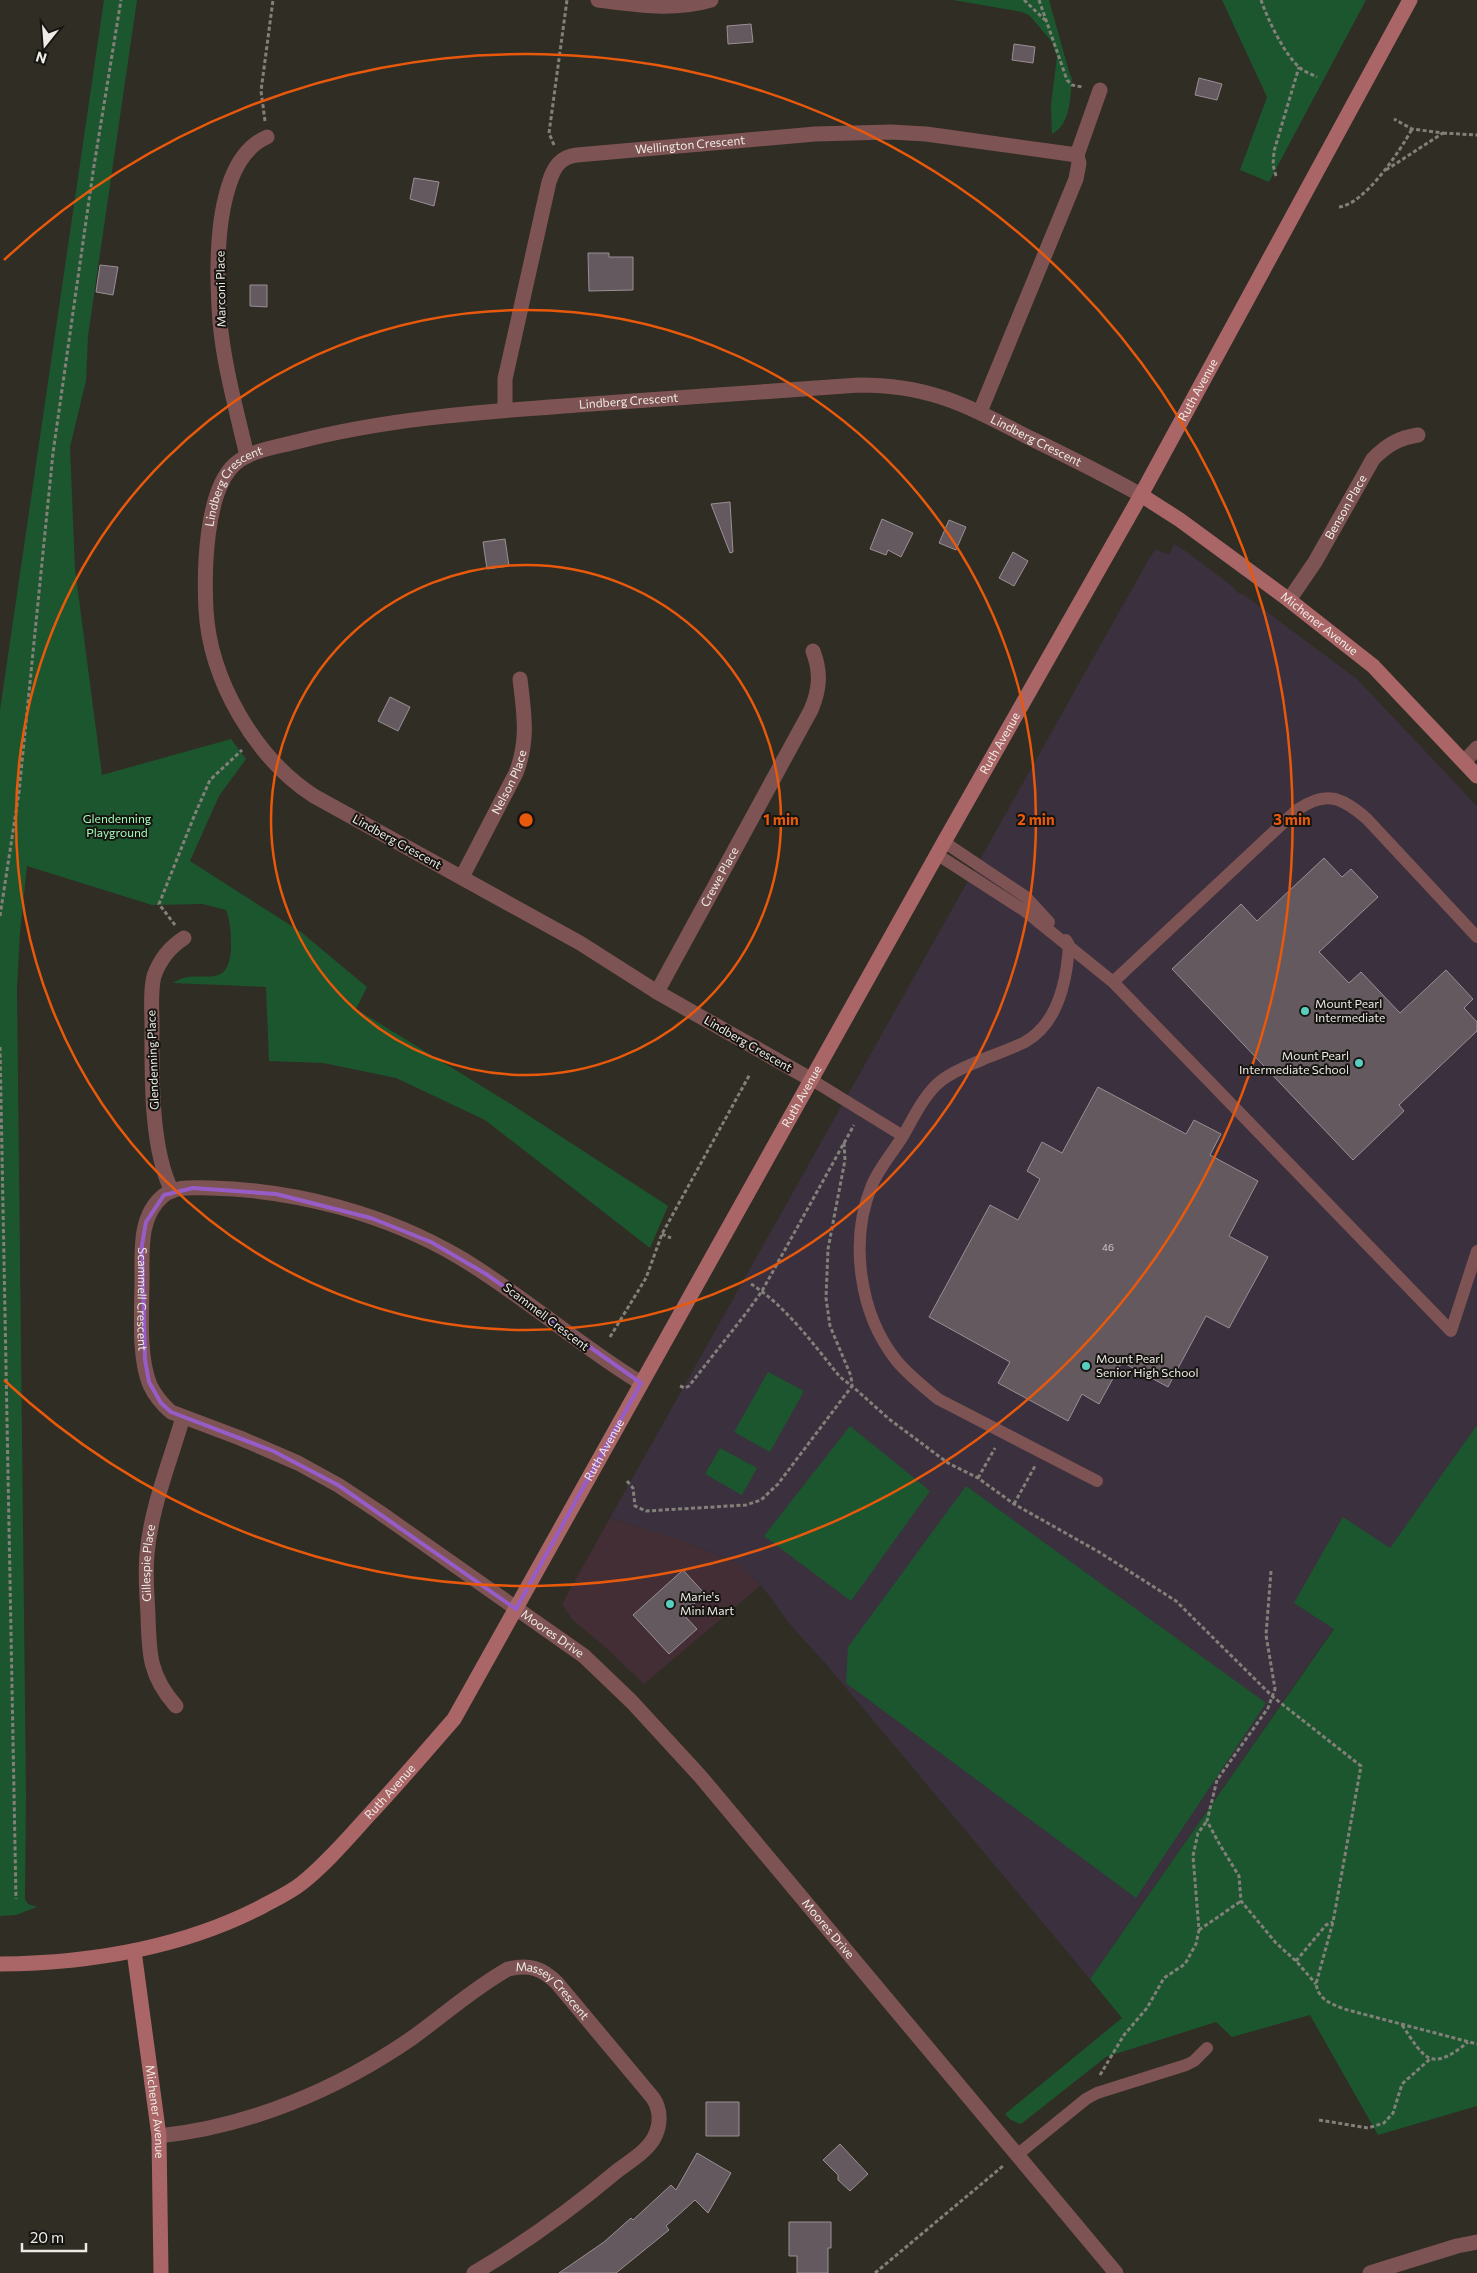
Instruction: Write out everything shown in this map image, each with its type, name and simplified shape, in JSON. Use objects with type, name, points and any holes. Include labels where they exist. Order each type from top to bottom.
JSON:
[{"type":"main road","name":"Ruth Avenue","points":[[0,1964],[67,1961],[134,1951],[194,1935],[225,1924],[260,1907],[302,1883],[346,1841],[454,1719],[941,848],[1141,495],[1410,0]]},
{"type":"main road","name":"Michener Avenue","points":[[1141,495],[1180,520],[1289,600],[1384,676],[1477,776]]},
{"type":"main road","name":"Michener Avenue","points":[[134,1951],[159,2136],[162,2273]]},
{"type":"street","points":[[598,0],[658,6],[683,5],[711,0]]},
{"type":"street","points":[[980,412],[1076,179],[1079,163],[1078,155],[1100,90]]},
{"type":"street","name":"Wellington Crescent","points":[[562,159],[577,154],[815,134],[883,132],[926,134],[1078,155]]},
{"type":"street","name":"Marconi Place","points":[[247,456],[228,372],[220,322],[220,244],[224,198],[233,172],[248,149],[267,137]]},
{"type":"street","points":[[505,410],[506,379],[549,182],[556,166],[562,159]]},
{"type":"street","name":"Lindberg Crescent","points":[[812,1080],[657,992],[580,943],[301,788],[280,767],[254,736],[229,696],[214,656],[209,634],[206,593],[207,547],[214,506],[226,474],[235,464],[247,456],[375,424],[432,416],[867,385],[904,387],[942,396],[980,412],[1141,495]]},
{"type":"street","name":"Benson Place","points":[[1289,600],[1315,562],[1374,459],[1383,448],[1395,440],[1418,435]]},
{"type":"street","name":"Crewe Place","points":[[657,992],[810,710],[820,679],[813,651]]},
{"type":"street","name":"Nelson Place","points":[[462,877],[516,773],[522,757],[525,728],[520,679]]},
{"type":"street","points":[[1464,762],[1477,748]]},
{"type":"street","name":"Glendenning Place","points":[[172,1190],[160,1159],[154,1103],[152,988],[159,965],[166,953],[184,938]]},
{"type":"street","name":"Scammell Crescent","points":[[516,1609],[379,1512],[325,1477],[265,1448],[171,1412],[154,1393],[146,1371],[143,1339],[143,1233],[150,1212],[157,1202],[172,1190],[229,1188],[276,1194],[339,1208],[404,1230],[431,1242],[486,1274],[529,1303],[610,1365],[641,1383]]},
{"type":"street","name":"Gillespie Place","points":[[176,1706],[161,1687],[151,1667],[148,1647],[146,1565],[153,1517],[183,1417]]},
{"type":"street","name":"Moores Drive","points":[[516,1609],[590,1662],[658,1729],[700,1776],[1116,2273]]},
{"type":"street","name":"Massey Crescent","points":[[159,2136],[198,2132],[235,2122],[310,2094],[387,2054],[503,1972],[520,1966],[540,1969],[557,1983],[653,2098],[659,2110],[659,2124],[654,2138],[645,2149],[583,2200],[544,2229],[474,2273]]},
{"type":"street","points":[[1370,2273],[1457,2246],[1477,2242]]},
{"type":"lane","points":[[1114,982],[1297,810],[1315,800],[1326,797],[1348,805],[1367,819],[1477,937]]},
{"type":"lane","points":[[941,848],[1026,896],[1069,945],[1114,982],[1452,1332],[1477,1251]]},
{"type":"lane","points":[[1069,945],[1068,967],[1059,998],[1054,1010],[1038,1032],[1025,1042],[960,1069],[932,1089],[872,1184],[860,1228],[862,1277],[880,1335],[905,1369],[938,1398],[1097,1481]]},
{"type":"lane","points":[[812,1080],[902,1136]]},
{"type":"lane","points":[[1018,2154],[1086,2099],[1097,2093],[1186,2065],[1194,2061],[1207,2048]]},
{"type":"path","points":[[0,916],[18,792],[54,453],[93,172],[121,0]]},
{"type":"path","points":[[267,137],[261,91],[273,0]]},
{"type":"path","points":[[562,159],[549,133],[567,0]]},
{"type":"path","points":[[1024,0],[1045,20]]},
{"type":"path","points":[[1039,0],[1069,83],[1100,90]]},
{"type":"path","points":[[1260,0],[1274,30],[1299,67],[1317,77]]},
{"type":"path","points":[[1276,176],[1273,165],[1274,151],[1299,67]]},
{"type":"path","points":[[1394,119],[1412,129],[1477,136]]},
{"type":"path","points":[[1386,170],[1412,129]]},
{"type":"path","points":[[1339,207],[1350,204],[1386,170],[1443,133]]},
{"type":"path","points":[[184,938],[159,904],[208,786],[219,771],[242,750]]},
{"type":"path","points":[[0,1047],[16,1899]]},
{"type":"path","points":[[610,1337],[646,1278],[662,1234],[750,1074]]},
{"type":"path","points":[[680,1386],[686,1388],[694,1381],[762,1291],[862,1112]]},
{"type":"path","points":[[627,1481],[633,1488],[635,1506],[646,1512],[730,1507],[760,1500],[778,1484],[852,1386],[851,1376],[832,1332],[826,1298],[828,1248],[846,1153],[844,1143]]},
{"type":"path","points":[[662,1234],[671,1238]]},
{"type":"path","points":[[751,1284],[762,1291],[793,1322],[840,1377],[922,1445],[959,1470],[978,1478],[1014,1504],[1113,1560],[1176,1601],[1273,1697],[1361,1766],[1333,1922],[1316,1984]]},
{"type":"path","points":[[978,1478],[992,1454]]},
{"type":"path","points":[[1014,1504],[1031,1473]]},
{"type":"path","points":[[1097,2093],[1100,2071],[1107,2059],[1147,2008],[1164,1978],[1180,1968],[1188,1959],[1196,1944],[1199,1930],[1193,1856],[1198,1833],[1207,1821],[1218,1780],[1264,1714],[1273,1697],[1275,1683],[1266,1635],[1272,1571]]},
{"type":"path","points":[[1207,1821],[1239,1876],[1240,1900],[1276,1943],[1296,1961],[1316,1984],[1322,1998],[1329,2003],[1402,2025],[1477,2044]]},
{"type":"path","points":[[1199,1930],[1240,1900]]},
{"type":"path","points":[[1296,1961],[1326,1925],[1333,1922]]},
{"type":"path","points":[[1402,2025],[1419,2050],[1430,2059],[1436,2060],[1449,2055],[1468,2042]]},
{"type":"path","points":[[1319,2120],[1368,2128],[1384,2122],[1394,2113],[1397,2096],[1402,2084],[1430,2059]]},
{"type":"path","points":[[875,2273],[1003,2166]]},
{"type":"highlighted area","points":[[193,1188],[276,1194],[371,1218],[431,1242],[486,1274],[641,1383],[516,1609],[338,1485],[273,1451],[171,1412],[161,1403],[149,1382],[145,1360],[142,1245],[146,1222],[164,1195]]},
{"type":"shaded area","name":"Mount Pearl Senior High School","points":[[1174,544],[1357,679],[1477,806],[1477,1425],[1390,1549],[1343,1517],[1334,1628],[1090,1979],[826,1664],[793,1628],[761,1585],[736,1562],[683,1541],[610,1518],[1150,557],[1156,549],[1169,555]]},
{"type":"shaded area","points":[[610,1518],[683,1541],[736,1562],[761,1585],[644,1684],[603,1645],[573,1620],[562,1604]]},
{"type":"green space","name":"Glendenning Playground","points":[[104,0],[137,0],[88,336],[86,381],[70,447],[75,569],[102,775],[231,739],[246,759],[219,796],[190,861],[301,932],[367,987],[356,1009],[514,1106],[668,1206],[650,1248],[485,1120],[396,1078],[323,1063],[269,1061],[266,987],[173,983],[182,978],[218,975],[224,971],[229,963],[231,949],[230,925],[226,910],[203,904],[152,905],[27,866],[20,932],[17,989],[26,1795],[25,1899],[28,1904],[37,1907],[16,1915],[0,1916],[0,710]]},
{"type":"green space","points":[[953,0],[1049,0],[1072,78],[1068,110],[1063,124],[1058,130],[1052,134],[1051,105],[1057,57],[1052,42],[1030,16],[1022,12]]},
{"type":"green space","points":[[1222,0],[1366,0],[1269,182],[1240,170],[1267,97]]},
{"type":"green space","points":[[768,1372],[804,1391],[770,1452],[734,1432]]},
{"type":"green space","points":[[1477,1425],[1477,2106],[1378,2135],[1310,2015],[1232,2037],[1216,2022],[1106,2057],[1021,2124],[1011,2120],[1005,2114],[1122,2018],[1090,1979],[1334,1629],[1294,1603],[1343,1517],[1390,1548]]},
{"type":"green space","points":[[850,1426],[930,1491],[851,1601],[764,1536]]},
{"type":"green space","points":[[720,1448],[757,1468],[742,1495],[705,1474]]},
{"type":"green space","points":[[966,1486],[1266,1703],[1136,1898],[846,1683],[848,1647]]},
{"type":"building","points":[[751,24],[753,42],[728,44],[727,26]]},
{"type":"building","points":[[1014,44],[1035,47],[1033,63],[1012,60]]},
{"type":"building","points":[[1199,78],[1222,84],[1217,100],[1195,95]]},
{"type":"building","points":[[414,178],[439,182],[434,206],[410,199]]},
{"type":"building","points":[[588,253],[609,253],[609,257],[633,257],[633,290],[589,291]]},
{"type":"building","points":[[100,265],[118,267],[113,295],[96,292]]},
{"type":"building","points":[[250,285],[267,285],[267,307],[250,306]]},
{"type":"building","points":[[730,502],[733,552],[730,553],[711,504]]},
{"type":"building","points":[[882,519],[913,533],[901,557],[888,550],[886,555],[870,549]]},
{"type":"building","points":[[949,520],[966,527],[956,550],[939,543]]},
{"type":"building","points":[[505,539],[509,566],[487,569],[483,542]]},
{"type":"building","points":[[1013,552],[1028,561],[1014,586],[999,578]]},
{"type":"building","points":[[390,697],[410,707],[398,731],[378,721]]},
{"type":"building","name":"Mount Pearl Intermediate","points":[[1324,858],[1342,877],[1351,869],[1378,897],[1319,952],[1349,983],[1361,972],[1400,1013],[1446,970],[1473,999],[1464,1008],[1477,1022],[1477,1031],[1399,1105],[1404,1111],[1353,1160],[1172,969],[1241,904],[1257,921]]},
{"type":"building","name":"Mount Pearl Senior High School","points":[[1098,1087],[1186,1134],[1194,1120],[1221,1134],[1210,1155],[1258,1181],[1229,1236],[1268,1257],[1229,1328],[1206,1316],[1168,1387],[1122,1362],[1099,1404],[1082,1394],[1068,1421],[998,1383],[1010,1362],[929,1317],[990,1205],[1018,1220],[1040,1179],[1027,1171],[1042,1142],[1062,1153]]},
{"type":"building","name":"Marie's Mini Mart","points":[[683,1570],[705,1594],[683,1614],[697,1629],[669,1654],[633,1615]]},
{"type":"building","points":[[706,2102],[739,2102],[739,2136],[706,2136]]},
{"type":"building","points":[[840,2144],[868,2174],[850,2191],[838,2180],[838,2175],[823,2160]]},
{"type":"building","points":[[697,2153],[731,2173],[708,2213],[695,2200],[666,2226],[669,2230],[616,2273],[559,2273],[604,2242],[631,2218],[633,2220],[671,2185],[676,2190]]},
{"type":"building","points":[[789,2222],[831,2222],[831,2248],[828,2248],[828,2273],[797,2273],[797,2256],[789,2256]]},
{"type":"place","name":"Mount Pearl Intermediate","points":[[1305,1011]]},
{"type":"place","name":"Mount Pearl Intermediate School","points":[[1359,1063]]},
{"type":"place","name":"Mount Pearl Senior High School","points":[[1086,1366]]},
{"type":"place","name":"Marie's Mini Mart","points":[[670,1604]]}]
